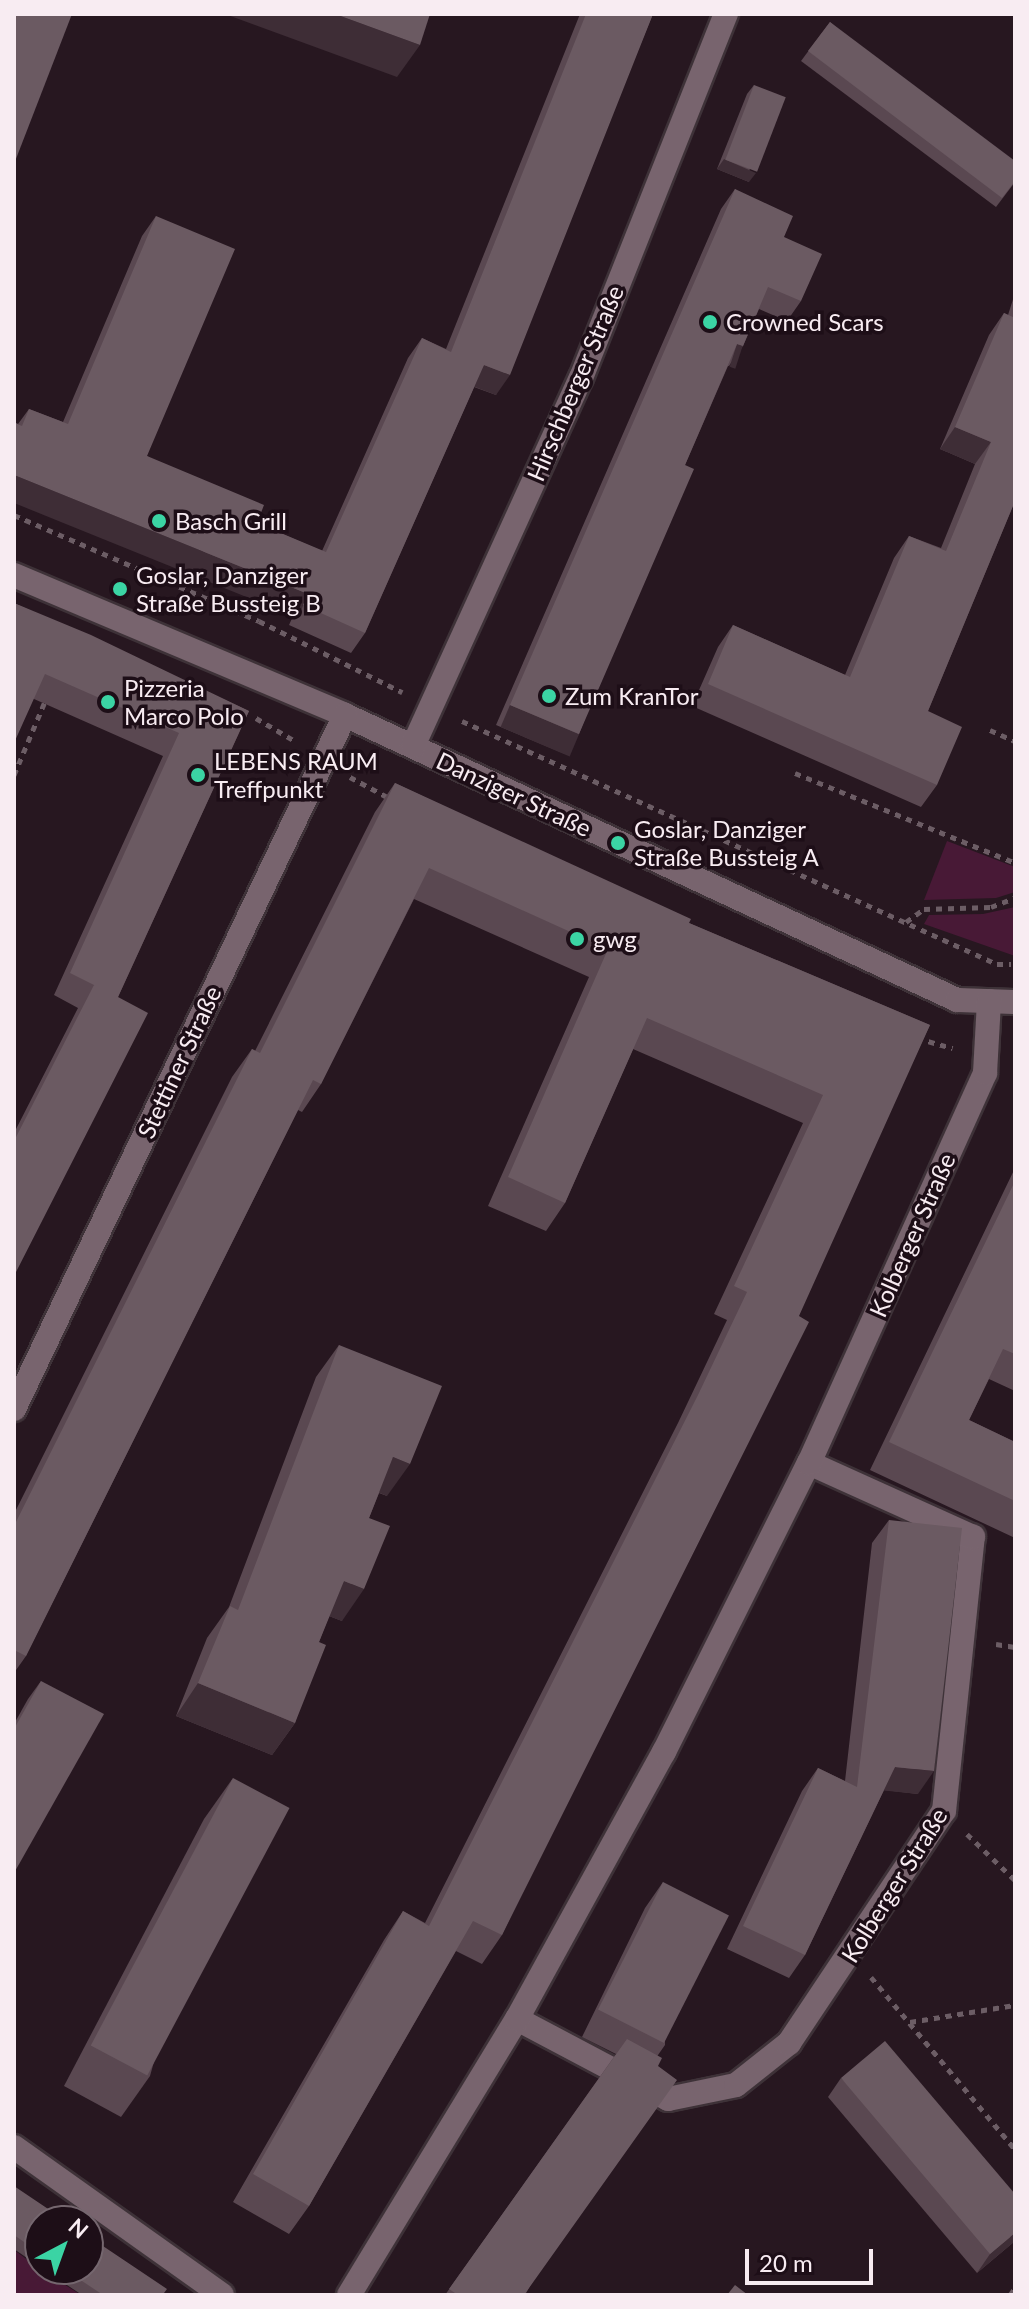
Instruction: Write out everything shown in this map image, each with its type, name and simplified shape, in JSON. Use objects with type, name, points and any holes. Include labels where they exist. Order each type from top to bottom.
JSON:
[{"type":"street","name":"Hirschberger Straße","points":[[413,746],[581,378],[726,14]]},
{"type":"street","name":"Danziger Straße","points":[[14,575],[345,715],[957,1000],[1015,1002]]},
{"type":"street","name":"Stettiner Straße","points":[[14,1409],[345,715]]},
{"type":"street","name":"Kolberger Straße","points":[[349,2295],[517,2019],[664,1752],[809,1463],[985,1073],[990,1043],[989,1001]]},
{"type":"street","name":"Kolberger Straße","points":[[517,2019],[668,2099],[736,2085],[789,2043],[853,1954],[944,1811],[973,1537],[809,1463]]},
{"type":"street","points":[[14,2147],[222,2295]]},
{"type":"path","points":[[14,775],[49,691]]},
{"type":"path","points":[[244,712],[394,800]]},
{"type":"path","points":[[990,730],[1015,741]]},
{"type":"path","points":[[795,773],[1015,863]]},
{"type":"path","points":[[1015,898],[991,907],[924,909],[906,922],[997,964],[1015,964]]},
{"type":"path","points":[[902,1031],[944,1050],[990,1043]]},
{"type":"path","points":[[944,1811],[1015,1880]]},
{"type":"path","points":[[853,1954],[1015,2149]]},
{"type":"path","points":[[909,2022],[1015,2005]]},
{"type":"path","points":[[1010,2295],[1015,2288]]},
{"type":"shaded area","points":[[947,841],[1015,867],[1015,892],[996,898],[924,900]]},
{"type":"shaded area","points":[[1015,907],[1015,956],[924,924],[929,915],[983,914]]},
{"type":"shaded area","points":[[14,2250],[24,2257],[24,2285],[65,2285],[81,2295],[14,2295]]},
{"type":"building","points":[[14,14],[72,14],[14,164]]},
{"type":"building","points":[[335,14],[430,14],[420,45]]},
{"type":"building","points":[[586,14],[653,14],[510,375],[484,365],[365,633],[303,605],[308,594],[14,475],[14,422],[22,426],[29,409],[68,424],[156,216],[235,249],[147,456],[264,505],[257,523],[326,552],[422,338],[451,352]]},
{"type":"building","points":[[830,22],[1015,161],[1015,181],[1002,198],[808,51]]},
{"type":"building","points":[[754,85],[786,97],[757,172],[725,160]]},
{"type":"building","points":[[735,189],[793,216],[784,237],[822,254],[801,301],[768,287],[743,346],[737,344],[685,465],[694,469],[579,734],[510,705]]},
{"type":"building","points":[[1004,313],[1015,318],[1015,501],[928,711],[962,727],[937,785],[708,684],[733,625],[850,677],[909,536],[946,551],[991,442],[955,427]]},
{"type":"building","points":[[14,603],[91,635],[249,711],[118,997],[148,1013],[14,1276],[14,1141],[94,985],[70,973],[179,733],[45,674],[14,743]]},
{"type":"building","points":[[395,783],[691,919],[689,923],[930,1025],[799,1316],[809,1322],[502,1935],[473,1921],[309,2206],[253,2174],[403,1911],[429,1926],[747,1292],[734,1286],[823,1095],[647,1018],[565,1203],[508,1177],[608,949],[429,868],[321,1084],[313,1080],[26,1656],[14,1650],[14,1526],[252,1049],[260,1053]]},
{"type":"building","points":[[1015,1181],[1015,1354],[1003,1349],[969,1420],[1015,1442],[1015,1501],[889,1442]]},
{"type":"building","points":[[339,1345],[442,1386],[410,1464],[393,1457],[369,1518],[390,1526],[364,1589],[344,1581],[319,1642],[326,1645],[295,1723],[198,1683],[230,1606],[238,1610]]},
{"type":"building","points":[[889,1520],[962,1528],[934,1771],[895,1767],[805,1955],[743,1926],[818,1768],[857,1787]]},
{"type":"building","points":[[41,1681],[104,1714],[14,1873],[14,1729]]},
{"type":"building","points":[[233,1778],[290,1808],[147,2076],[91,2046]]},
{"type":"building","points":[[663,1882],[729,1916],[664,2043],[598,2009]]},
{"type":"building","points":[[627,2039],[662,2058],[658,2066],[677,2080],[524,2295],[458,2295],[449,2289]]},
{"type":"building","points":[[885,2041],[1015,2194],[1015,2233],[990,2254],[841,2078]]},
{"type":"building","points":[[14,2186],[42,2205],[24,2205],[24,2242],[14,2235]]},
{"type":"building","points":[[104,2247],[167,2289],[164,2293],[167,2295],[103,2295],[88,2285],[104,2285]]},
{"type":"building","points":[[735,2285],[748,2295],[727,2295]]},
{"type":"place","name":"Crowned Scars","points":[[710,322]]},
{"type":"place","name":"Basch Grill","points":[[159,521]]},
{"type":"place","name":"Goslar, Danziger Straße Bussteig B","points":[[120,589]]},
{"type":"place","name":"Zum KranTor","points":[[549,696]]},
{"type":"place","name":"Pizzeria Marco Polo","points":[[108,702]]},
{"type":"place","name":"LEBENS RAUM Treffpunkt","points":[[198,775]]},
{"type":"place","name":"Goslar, Danziger Straße Bussteig A","points":[[618,843]]},
{"type":"place","name":"gwg","points":[[577,939]]}]
